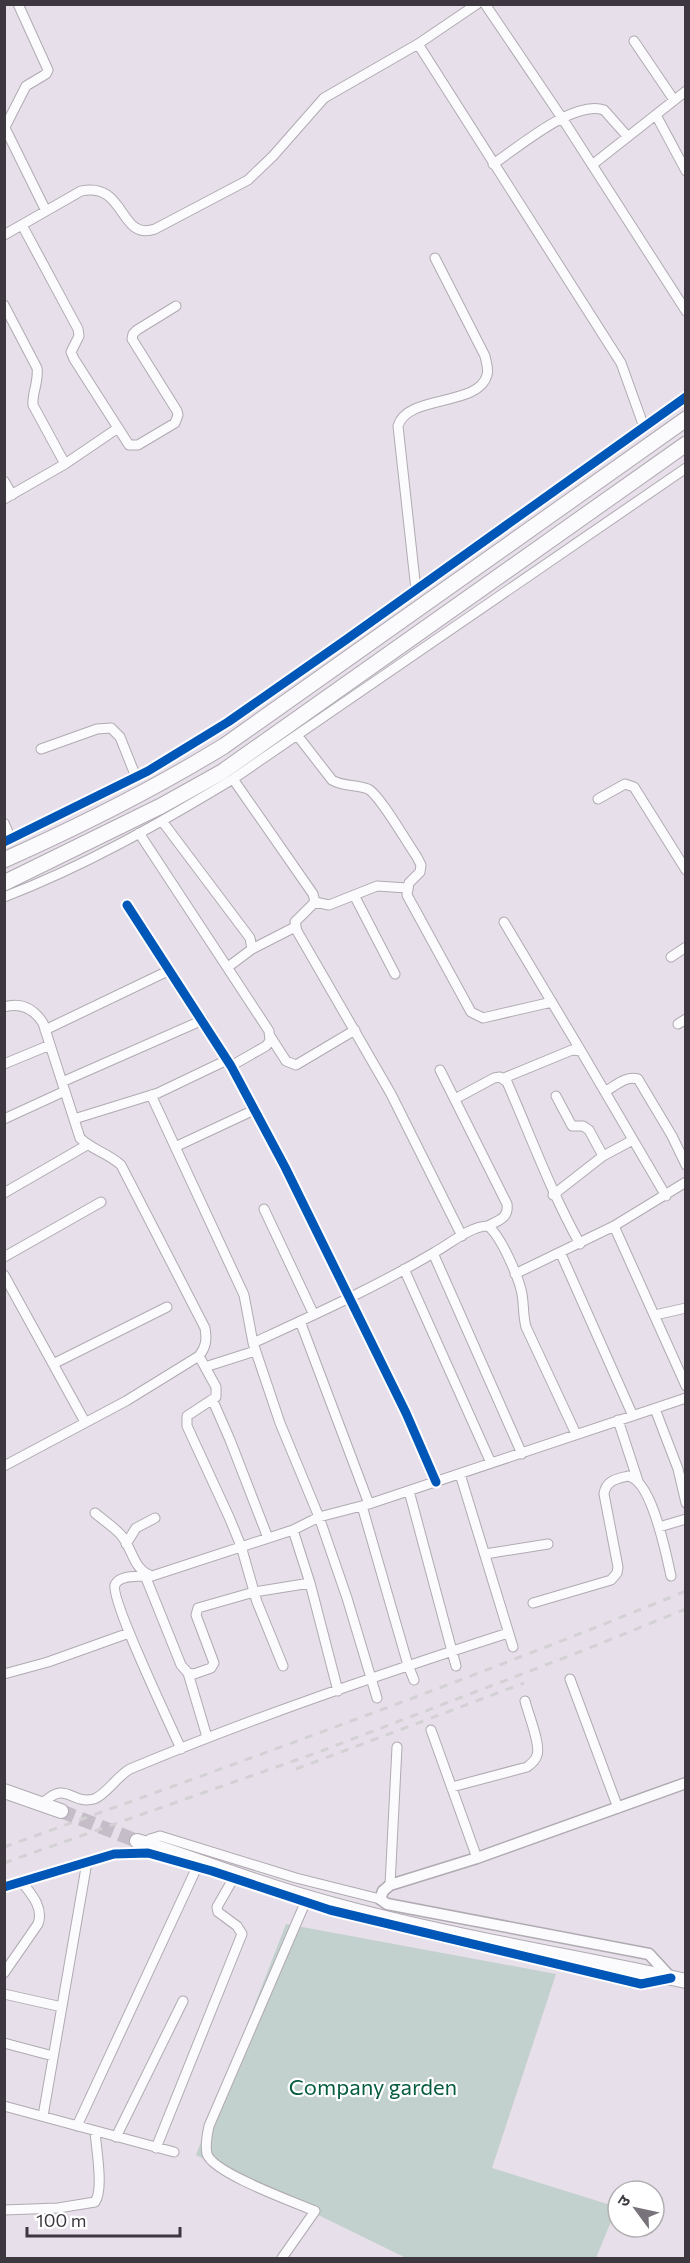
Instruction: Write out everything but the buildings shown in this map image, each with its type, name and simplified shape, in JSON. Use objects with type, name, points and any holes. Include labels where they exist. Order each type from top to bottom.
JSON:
[{"type":"highway","points":[[4,860],[119,806],[177,775],[224,746],[686,418]]},
{"type":"highway","points":[[4,883],[129,823],[222,772],[686,444]]},
{"type":"main road","points":[[4,1791],[61,1811]]},
{"type":"main road","points":[[141,1842],[279,1890],[332,1905],[406,1923],[686,1981]]},
{"type":"street","points":[[18,4],[48,70],[46,74],[26,86],[5,126],[46,211]]},
{"type":"street","points":[[4,235],[81,191],[98,190],[113,199],[137,231],[145,233],[155,229],[248,180],[273,156],[324,98],[418,44],[477,4]]},
{"type":"street","points":[[485,4],[562,118],[686,311]]},
{"type":"street","points":[[634,41],[674,100]]},
{"type":"street","points":[[418,44],[621,363],[644,427]]},
{"type":"street","points":[[592,165],[686,91]]},
{"type":"street","points":[[493,164],[562,118],[584,109],[599,108],[609,114],[628,137]]},
{"type":"street","points":[[656,115],[686,171]]},
{"type":"street","points":[[675,151],[686,150]]},
{"type":"street","points":[[22,225],[78,329],[79,336],[71,352],[125,441],[132,446],[175,423],[177,419],[177,411],[132,339],[137,330],[176,306]]},
{"type":"street","points":[[416,590],[400,419],[410,411],[473,390],[483,384],[487,374],[485,356],[435,258]]},
{"type":"street","points":[[4,305],[37,368],[39,378],[32,397],[33,405],[65,464]]},
{"type":"street","points":[[4,823],[8,840],[136,777],[228,722],[686,397]]},
{"type":"street","points":[[4,481],[8,497],[65,464],[118,428]]},
{"type":"street","points":[[4,897],[99,855],[233,779],[686,468]]},
{"type":"street","points":[[41,749],[97,729],[111,728],[120,737],[136,777]]},
{"type":"street","points":[[297,735],[332,780],[364,788],[376,796],[421,865],[420,872],[406,888],[407,895],[471,1012],[483,1018],[552,1002]]},
{"type":"street","points":[[233,779],[313,894],[315,902]]},
{"type":"street","points":[[598,799],[625,784],[634,787],[686,870]]},
{"type":"street","points":[[162,821],[250,938],[252,949]]},
{"type":"street","points":[[140,833],[228,967],[286,1061],[296,1065],[354,1030]]},
{"type":"street","points":[[315,902],[329,905],[377,886],[406,888]]},
{"type":"street","points":[[354,895],[395,974]]},
{"type":"street","points":[[315,902],[298,917],[295,922],[296,927],[391,1094],[462,1236]]},
{"type":"street","points":[[127,905],[229,1063],[285,1167],[406,1413],[436,1482]]},
{"type":"street","points":[[504,922],[666,1196]]},
{"type":"street","points":[[228,967],[252,949],[296,927]]},
{"type":"street","points":[[671,957],[686,947]]},
{"type":"street","points":[[45,1030],[170,970]]},
{"type":"street","points":[[4,1008],[24,1006],[36,1013],[45,1030],[80,1138],[87,1145],[110,1155],[121,1165],[205,1328],[207,1338],[205,1348],[199,1356],[126,1401],[4,1466]]},
{"type":"street","points":[[4,1119],[63,1086],[203,1020]]},
{"type":"street","points":[[74,1119],[151,1095],[229,1063],[266,1046],[270,1041],[270,1036]]},
{"type":"street","points":[[4,1064],[50,1045]]},
{"type":"street","points":[[455,1099],[494,1078],[504,1078],[572,1050],[581,1051]]},
{"type":"street","points":[[205,1367],[254,1347],[404,1269],[462,1236],[505,1217],[507,1204],[440,1070]]},
{"type":"street","points":[[606,1091],[633,1077],[638,1079],[686,1165]]},
{"type":"street","points":[[504,1078],[537,1150],[553,1195],[580,1244]]},
{"type":"street","points":[[151,1095],[244,1295],[254,1347],[280,1423],[319,1517],[347,1598],[377,1698]]},
{"type":"street","points":[[556,1096],[572,1126],[583,1126],[589,1130],[603,1156]]},
{"type":"street","points":[[175,1147],[254,1110]]},
{"type":"street","points":[[553,1195],[603,1156],[633,1140]]},
{"type":"street","points":[[4,1193],[87,1145]]},
{"type":"street","points":[[515,1274],[561,1254],[614,1226],[686,1182]]},
{"type":"street","points":[[4,1257],[100,1202]]},
{"type":"street","points":[[264,1209],[314,1315]]},
{"type":"street","points":[[488,1226],[496,1235],[515,1274],[523,1297],[523,1317],[526,1327],[576,1434]]},
{"type":"street","points":[[614,1226],[686,1386]]},
{"type":"street","points":[[433,1253],[522,1454]]},
{"type":"street","points":[[561,1254],[633,1416]]},
{"type":"street","points":[[404,1269],[491,1463]]},
{"type":"street","points":[[4,1275],[85,1422]]},
{"type":"street","points":[[53,1364],[167,1307]]},
{"type":"street","points":[[655,1315],[686,1308]]},
{"type":"street","points":[[300,1322],[365,1505],[414,1680]]},
{"type":"street","points":[[199,1356],[216,1387],[216,1397],[191,1413],[186,1421],[241,1546],[254,1592],[283,1665]]},
{"type":"street","points":[[181,1749],[129,1633],[114,1592],[115,1585],[120,1579],[152,1576],[293,1530],[319,1517],[409,1491],[686,1398]]},
{"type":"street","points":[[213,1401],[268,1538]]},
{"type":"street","points":[[655,1409],[678,1469],[686,1503]]},
{"type":"street","points":[[618,1420],[638,1480],[659,1527],[671,1576]]},
{"type":"street","points":[[460,1474],[513,1647]]},
{"type":"street","points":[[533,1603],[611,1581],[615,1577],[618,1567],[604,1494],[605,1488],[610,1482],[628,1476],[638,1480]]},
{"type":"street","points":[[409,1491],[456,1666]]},
{"type":"street","points":[[95,1514],[121,1536],[144,1575],[181,1665],[188,1673],[207,1737]]},
{"type":"street","points":[[126,1544],[136,1528],[155,1518]]},
{"type":"street","points":[[659,1527],[686,1519]]},
{"type":"street","points":[[293,1530],[310,1583],[338,1691]]},
{"type":"street","points":[[485,1554],[548,1544]]},
{"type":"street","points":[[188,1673],[194,1674],[211,1668],[214,1663],[196,1615],[198,1608],[254,1592],[310,1583]]},
{"type":"street","points":[[4,1674],[48,1662],[129,1633]]},
{"type":"street","points":[[42,1804],[57,1792],[91,1800],[100,1796],[122,1774],[207,1737],[338,1691],[370,1677],[508,1633]]},
{"type":"street","points":[[570,1679],[618,1808]]},
{"type":"street","points":[[452,1786],[527,1767],[533,1762],[538,1755],[538,1747],[525,1701]]},
{"type":"street","points":[[431,1730],[477,1858]]},
{"type":"street","points":[[390,1885],[397,1746]]},
{"type":"street","points":[[380,1899],[383,1891],[390,1885],[477,1858],[686,1783]]},
{"type":"street","points":[[141,1842],[160,1836],[296,1878],[380,1899],[387,1904],[648,1954],[670,1977]]},
{"type":"street","points":[[4,1887],[114,1854],[148,1853],[198,1867],[305,1903],[404,1929],[641,1984],[670,1977]]},
{"type":"street","points":[[43,2116],[87,1862]]},
{"type":"street","points":[[76,2126],[198,1867]]},
{"type":"street","points":[[156,2148],[242,1934],[237,1926],[218,1912],[218,1907],[232,1879]]},
{"type":"street","points":[[4,1973],[41,1917],[38,1905],[21,1881]]},
{"type":"street","points":[[282,2259],[315,2211],[232,2175],[208,2156],[206,2141],[209,2126],[305,1903]]},
{"type":"street","points":[[4,1994],[62,2007]]},
{"type":"street","points":[[116,2137],[183,2001]]},
{"type":"street","points":[[4,2043],[53,2056]]},
{"type":"street","points":[[5,2107],[174,2152]]},
{"type":"street","points":[[4,2210],[58,2208],[95,2202],[99,2197],[99,2186],[95,2131]]},
{"type":"green space","name":"Company garden","points":[[286,1924],[556,1974],[492,2168],[606,2204],[606,2234],[596,2258],[406,2258],[196,2155]]},
{"type":"tunnel","points":[[61,1811],[137,1841]]},
{"type":"railway","points":[[4,1847],[432,1691],[686,1591]]},
{"type":"railway","points":[[4,1863],[316,1753],[686,1609]]},
{"type":"railway","points":[[296,1769],[524,1683]]},
{"type":"cycle path","points":[[4,842],[148,771],[228,722],[686,397]]},
{"type":"cycle path","points":[[127,905],[231,1066],[285,1167],[406,1413],[436,1482]]},
{"type":"cycle path","points":[[4,1887],[114,1854],[148,1853],[212,1871],[330,1910],[641,1984],[671,1978]]}]
